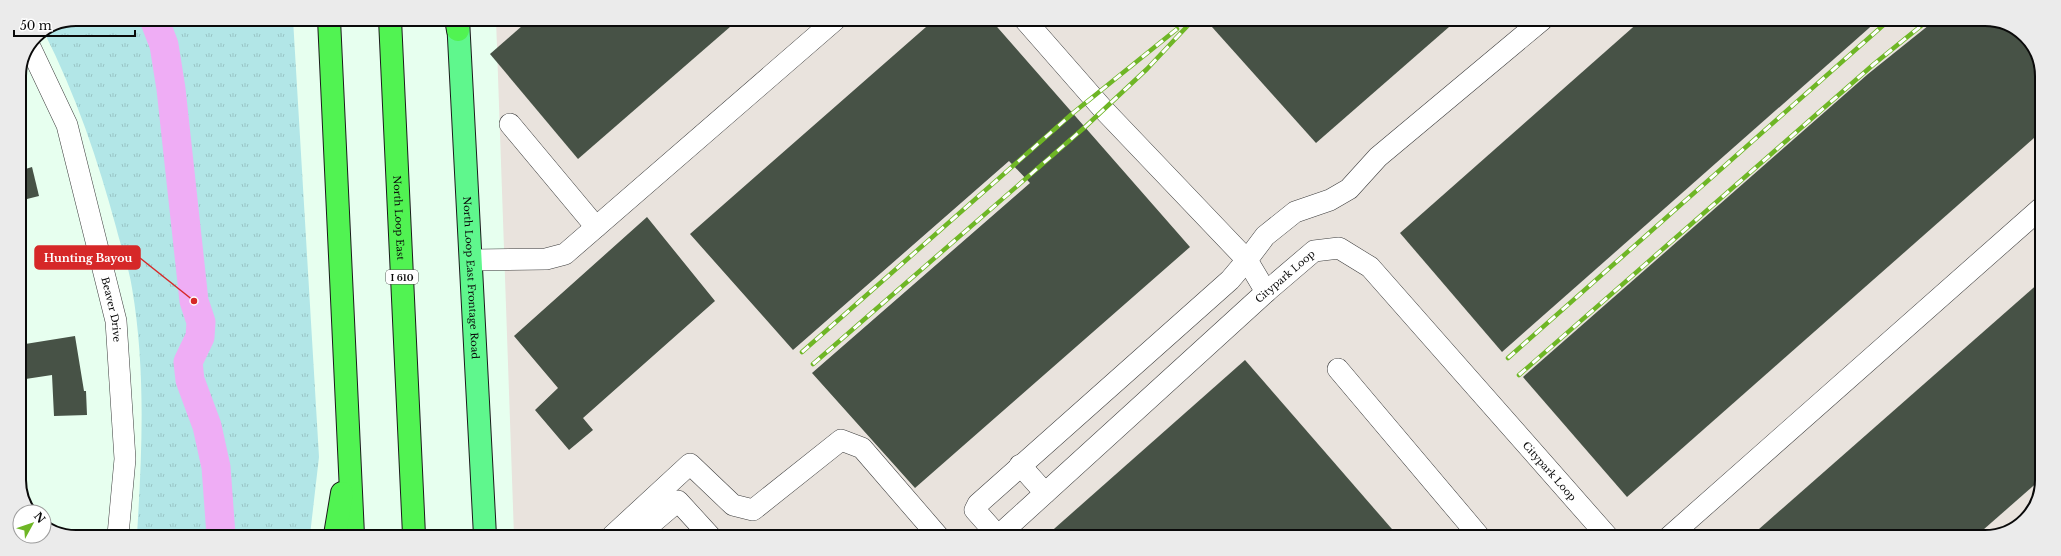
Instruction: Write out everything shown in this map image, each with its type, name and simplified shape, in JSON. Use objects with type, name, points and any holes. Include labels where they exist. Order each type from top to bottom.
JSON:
[{"type":"highway","points":[[329,26],[353,530]]},
{"type":"highway","name":"North Loop East","points":[[390,26],[414,530]]},
{"type":"highway","points":[[336,530],[348,452]]},
{"type":"main road","name":"North Loop East Frontage Road","points":[[457,26],[485,530]]},
{"type":"street","points":[[471,260],[546,259],[565,254],[828,26]]},
{"type":"street","points":[[1030,26],[1103,110],[1247,260],[1266,292]]},
{"type":"street","points":[[993,530],[975,510],[978,504],[1020,465],[1230,280],[1265,236],[1295,212],[1330,200],[1349,189],[1378,157],[1535,26]]},
{"type":"street","name":"Beaver Drive","points":[[32,53],[67,125],[116,321],[126,460],[119,530]]},
{"type":"street","points":[[510,124],[596,227]]},
{"type":"street","points":[[1677,530],[2035,213]]},
{"type":"street","name":"Citypark Loop","points":[[1005,530],[1266,292],[1314,252],[1339,248],[1370,267],[1602,530]]},
{"type":"street","points":[[1338,369],[1474,530]]},
{"type":"street","points":[[618,530],[690,464],[734,505],[753,510],[841,440],[862,448],[933,530]]},
{"type":"street","points":[[1020,465],[1045,493]]},
{"type":"street","points":[[644,530],[678,501],[705,530]]},
{"type":"shaded area","points":[[496,26],[1991,26],[2013,34],[2025,46],[2032,60],[2035,73],[2035,486],[2027,508],[2015,520],[2001,527],[1991,530],[514,530]]},
{"type":"green space","points":[[293,26],[319,457],[311,530],[137,530],[142,412],[139,350],[131,280],[94,152],[56,56],[46,36],[67,27]]},
{"type":"building","points":[[522,26],[731,26],[578,159],[490,54]]},
{"type":"building","points":[[927,26],[996,26],[1190,247],[915,488],[812,373],[1030,183],[1009,161],[793,350],[690,234]]},
{"type":"building","points":[[1213,26],[1450,26],[1316,143],[1212,27]]},
{"type":"building","points":[[1634,26],[1871,26],[1502,352],[1400,233]]},
{"type":"building","points":[[1928,26],[1991,26],[2004,30],[2013,34],[2025,46],[2032,60],[2035,73],[2035,137],[1627,497],[1523,377],[1868,74]]},
{"type":"building","points":[[32,167],[39,196],[26,199],[26,169]]},
{"type":"building","points":[[647,217],[715,301],[583,418],[593,430],[569,450],[535,410],[558,388],[514,336]]},
{"type":"building","points":[[2035,286],[2035,484],[1983,530],[1758,530]]},
{"type":"building","points":[[75,336],[84,391],[86,391],[87,415],[54,416],[52,375],[26,379],[26,344]]},
{"type":"building","points":[[1245,360],[1393,530],[1053,530]]},
{"type":"waterway","points":[[157,26],[164,45],[171,89],[194,301],[201,322],[200,337],[188,362],[190,380],[207,426],[216,467],[221,530]]},
{"type":"railway","points":[[813,364],[1085,127],[1147,69],[1187,26]]},
{"type":"railway","points":[[1508,358],[1882,26]]},
{"type":"railway","points":[[1519,375],[1874,64],[1921,26]]},
{"type":"railway","points":[[802,352],[1073,113],[1177,29]]},
{"type":"place","name":"Hunting Bayou","points":[[194,301]]}]
